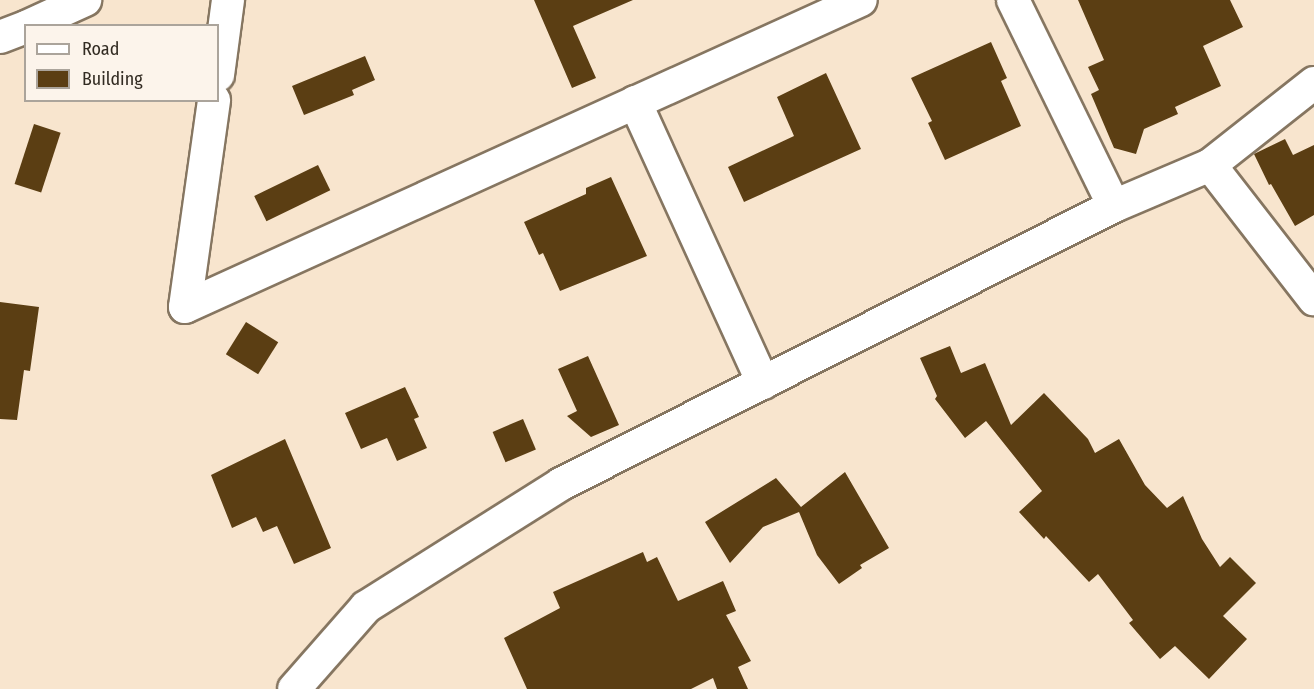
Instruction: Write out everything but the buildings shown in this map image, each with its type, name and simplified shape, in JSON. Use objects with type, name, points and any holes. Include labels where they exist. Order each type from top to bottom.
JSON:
[{"type":"street","points":[[31,24],[85,0]]},
{"type":"street","points":[[219,68],[228,0]]},
{"type":"street","points":[[214,102],[185,307],[861,0]]},
{"type":"street","points":[[1013,0],[1114,206]]},
{"type":"street","points":[[0,37],[24,27]]},
{"type":"street","points":[[294,689],[366,607],[561,484],[1114,206],[1210,165],[1314,83]]},
{"type":"street","points":[[635,102],[763,383]]},
{"type":"street","points":[[1210,165],[1314,299]]}]
